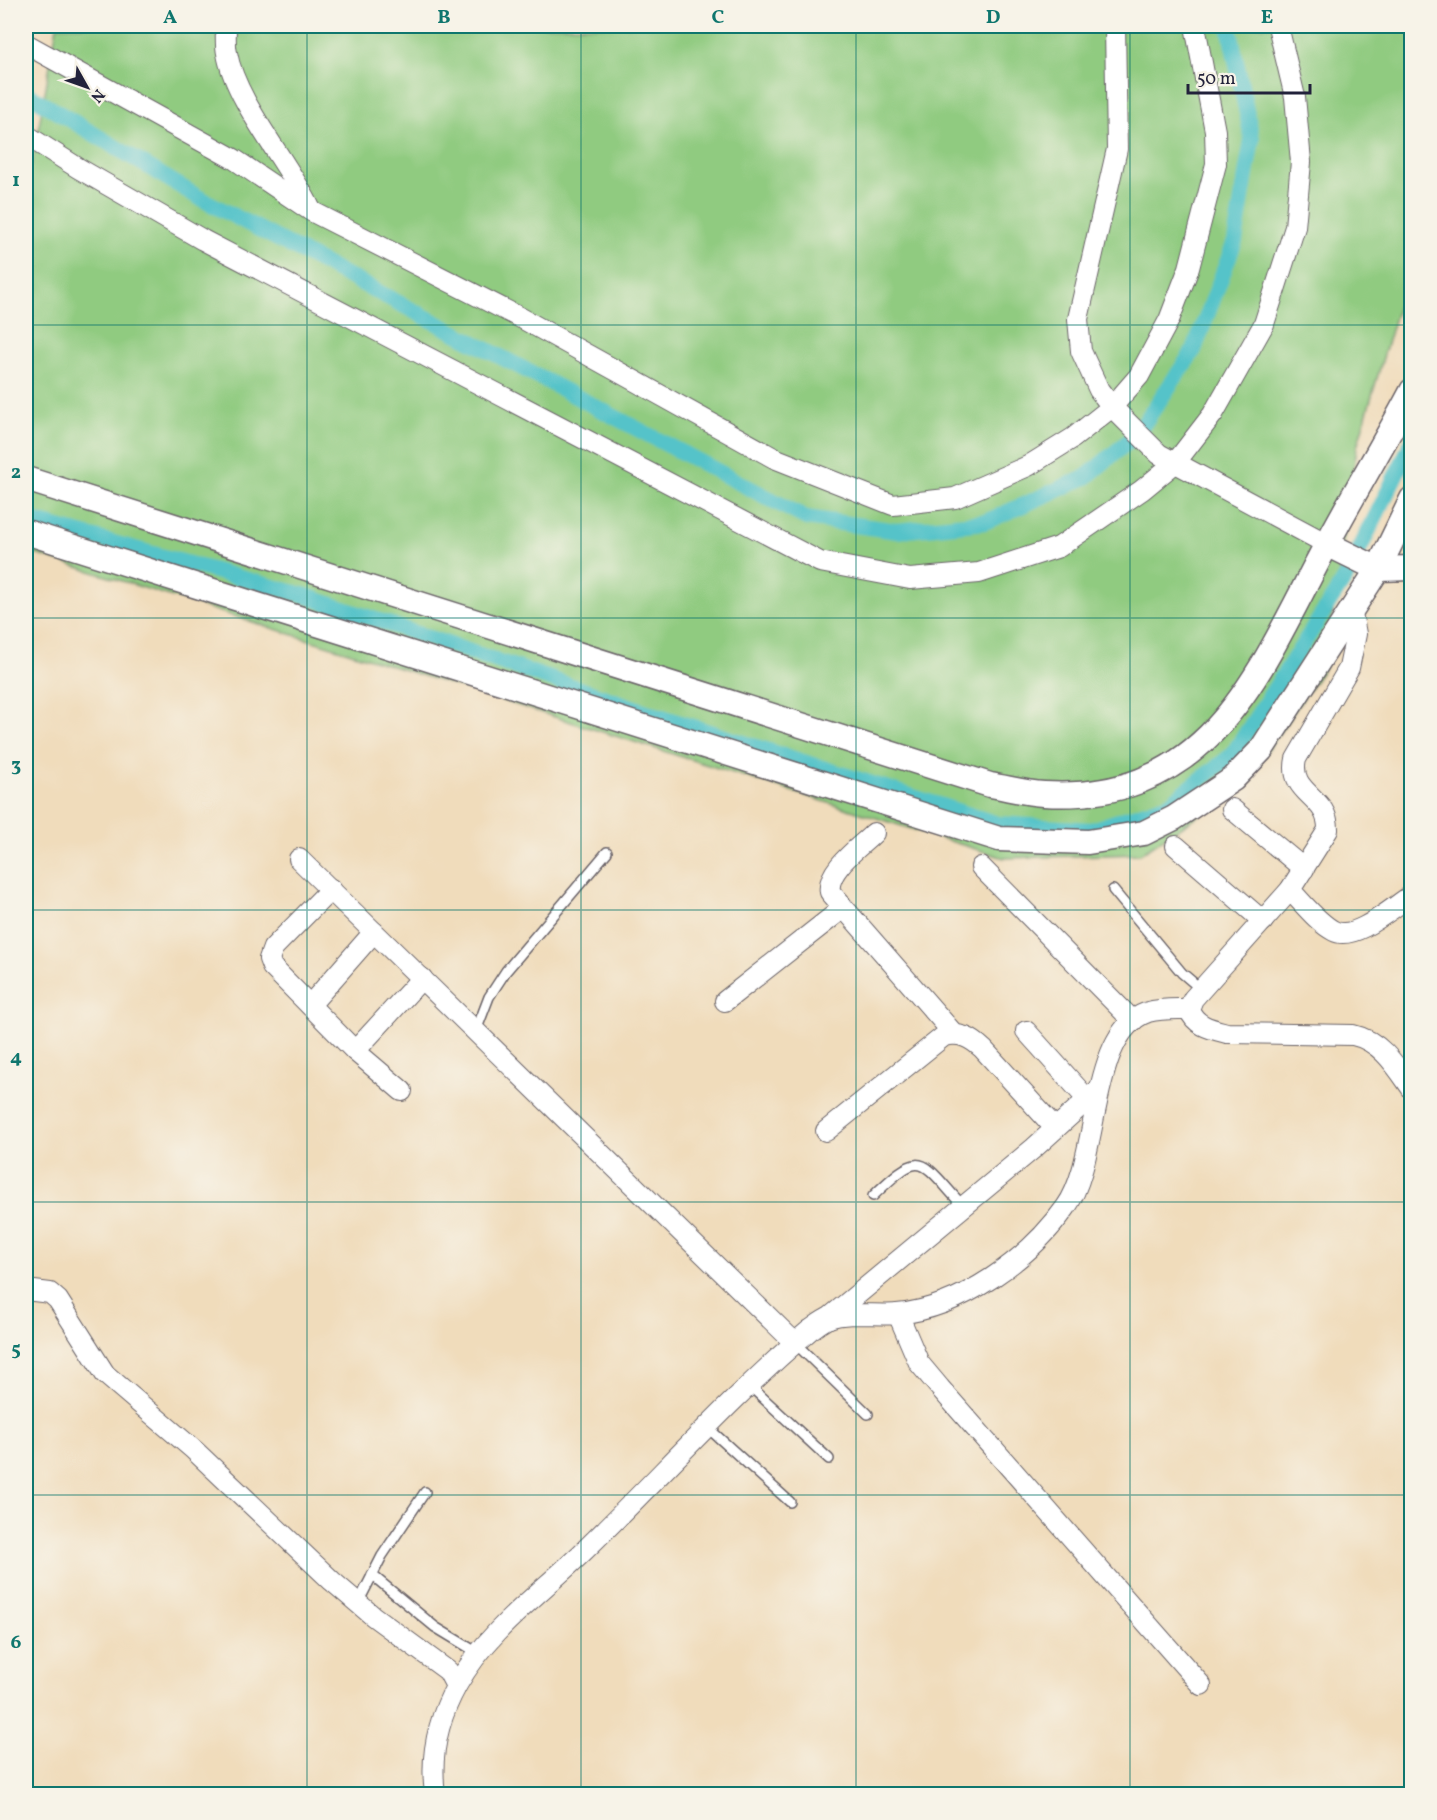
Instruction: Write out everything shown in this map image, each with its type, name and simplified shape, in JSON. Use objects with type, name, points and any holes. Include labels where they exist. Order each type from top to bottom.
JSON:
[{"type":"street","points":[[226,26],[227,54],[242,92],[294,177],[311,211]]},
{"type":"street","points":[[1114,26],[1117,149],[1078,319],[1081,351],[1099,390],[1116,412],[1167,458],[1330,546],[1394,570]]},
{"type":"street","points":[[26,44],[234,159],[311,211],[523,319],[774,458],[893,505],[955,498],[1028,466],[1116,412],[1169,320],[1190,268],[1216,164],[1215,131],[1195,26]]},
{"type":"street","points":[[26,135],[78,168],[203,240],[820,562],[910,579],[979,573],[1059,547],[1142,490],[1167,458],[1213,414],[1263,324],[1295,227],[1301,162],[1295,97],[1278,26]]},
{"type":"street","points":[[26,479],[990,785],[1044,794],[1091,792],[1148,778],[1180,761],[1230,716],[1285,628],[1412,391]]},
{"type":"street","points":[[26,532],[999,839],[1088,842],[1144,832],[1174,818],[1233,779],[1261,750],[1352,608],[1394,570],[1412,499]]},
{"type":"street","points":[[1352,608],[1356,633],[1349,668],[1296,759],[1293,771],[1295,781],[1323,808],[1329,819],[1324,841],[1290,890],[1193,999],[1189,1009],[1192,1019],[1208,1029],[1227,1034],[1353,1035],[1368,1038],[1386,1054],[1412,1089]]},
{"type":"street","points":[[1232,809],[1304,869]]},
{"type":"street","points":[[874,833],[843,863],[831,879],[830,892],[842,909],[954,1034]]},
{"type":"street","points":[[1176,846],[1263,921]]},
{"type":"street","points":[[299,859],[795,1343]]},
{"type":"street","points":[[981,867],[1133,1021]]},
{"type":"street","points":[[330,889],[273,948],[269,958],[277,974],[355,1051],[402,1091]]},
{"type":"street","points":[[1290,890],[1336,933],[1347,934],[1359,930],[1412,895]]},
{"type":"street","points":[[724,1001],[842,909]]},
{"type":"street","points":[[310,1005],[374,932]]},
{"type":"street","points":[[355,1051],[422,978]]},
{"type":"street","points":[[829,1318],[927,1310],[966,1293],[1010,1263],[1045,1233],[1067,1206],[1084,1170],[1091,1141],[1092,1095],[1118,1036],[1133,1021],[1147,1012],[1189,1009]]},
{"type":"street","points":[[1026,1031],[1092,1095]]},
{"type":"street","points":[[826,1131],[944,1036],[954,1034],[974,1040],[983,1048],[1056,1128]]},
{"type":"street","points":[[435,1794],[432,1755],[444,1715],[456,1686],[478,1653],[500,1628],[587,1548],[707,1427],[795,1343],[829,1318],[1056,1128],[1092,1095]]},
{"type":"street","points":[[26,1290],[50,1293],[58,1300],[105,1374],[194,1450],[268,1522],[358,1603],[448,1671],[456,1686]]},
{"type":"street","points":[[898,1314],[908,1342],[933,1380],[1201,1685]]},
{"type":"lane","points":[[476,1031],[489,998],[506,971],[607,852]]},
{"type":"lane","points":[[1113,890],[1182,973],[1202,990]]},
{"type":"lane","points":[[873,1196],[909,1164],[920,1163],[931,1171],[963,1206]]},
{"type":"lane","points":[[795,1343],[868,1414]]},
{"type":"lane","points":[[750,1386],[829,1459]]},
{"type":"lane","points":[[707,1427],[790,1502]]},
{"type":"lane","points":[[358,1603],[372,1575],[425,1491]]},
{"type":"lane","points":[[372,1575],[435,1627],[478,1653]]},
{"type":"green space","points":[[57,26],[1403,26],[1412,38],[1411,262],[1357,447],[1325,667],[1242,787],[1140,854],[1004,858],[26,551],[26,161],[32,164]]},
{"type":"waterway","points":[[26,93],[198,197],[806,518],[897,531],[985,522],[1086,477],[1136,435],[1194,350],[1235,241],[1252,139],[1229,26]]},
{"type":"waterway","points":[[26,519],[306,596],[653,714],[998,824],[1091,830],[1169,804],[1232,755],[1346,577],[1412,442]]}]
